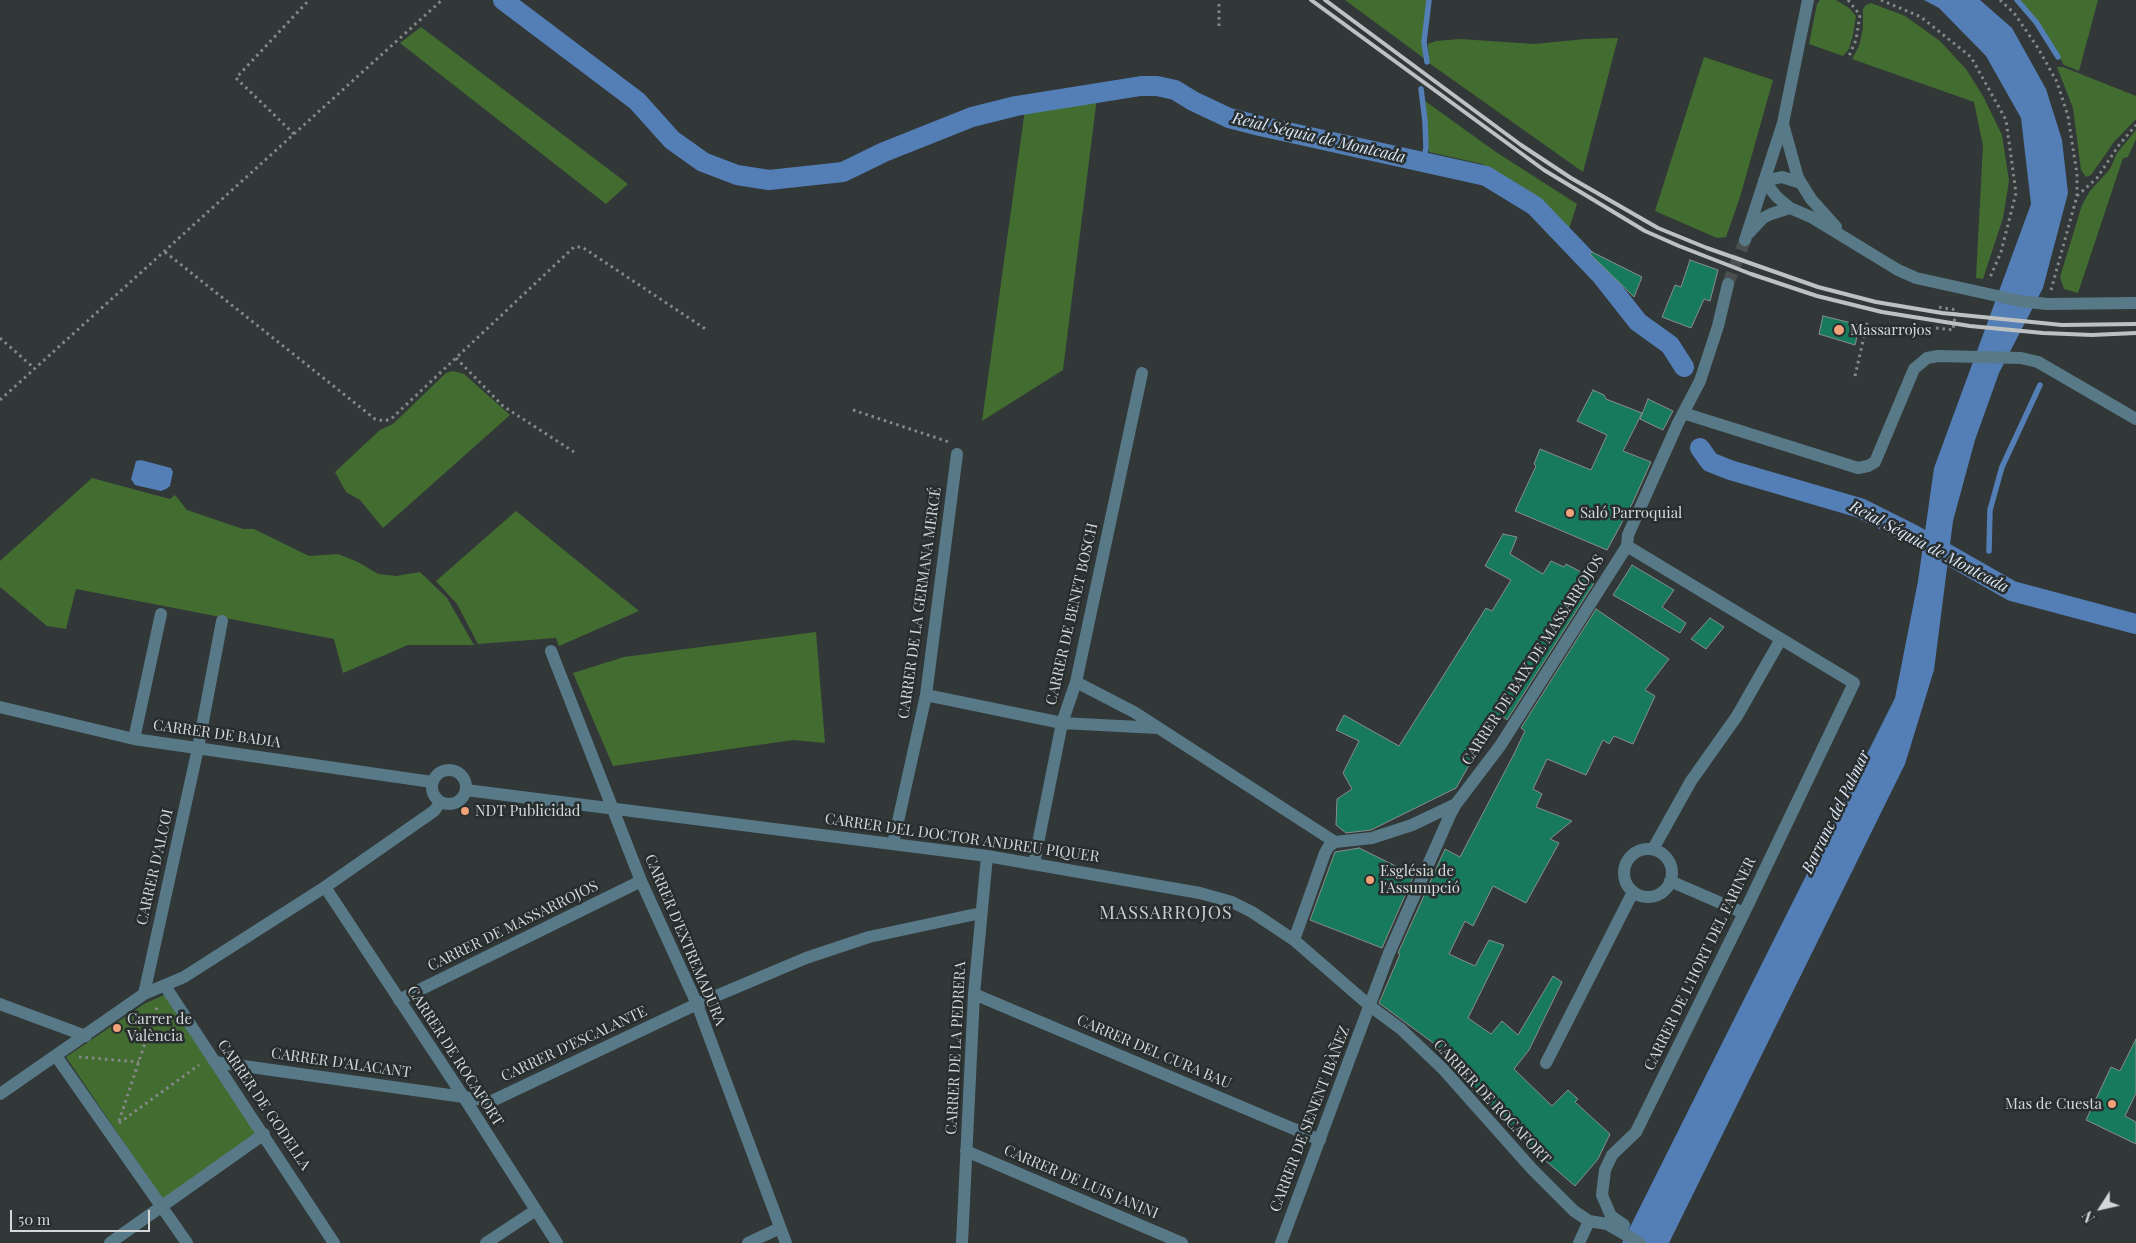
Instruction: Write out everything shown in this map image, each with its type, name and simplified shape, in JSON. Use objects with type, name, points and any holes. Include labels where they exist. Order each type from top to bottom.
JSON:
[{"type":"street","points":[[1790,208],[1763,218],[1745,239],[1783,123],[1808,0]]},
{"type":"street","points":[[1783,123],[1794,167],[1801,183],[1819,210],[1852,242]]},
{"type":"street","points":[[1764,181],[1777,177],[1801,183]]},
{"type":"street","points":[[1764,181],[1777,197],[1790,208],[1852,242],[1875,258],[1916,278],[2020,301],[2047,304],[2136,303]]},
{"type":"street","name":"CARRER DE BAIX DE MASSARROJOS","points":[[1370,1006],[1389,953],[1456,804],[1500,746],[1627,546],[1628,535],[1683,413],[1700,381],[1718,326],[1728,284]]},
{"type":"street","points":[[1683,413],[1858,468],[1868,466],[1875,462],[1914,369],[1927,358],[1938,356],[2022,358],[2038,362],[2136,419]]},
{"type":"street","name":"CARRER DE BENET BOSCH","points":[[1034,863],[1062,724],[1076,682],[1142,373]]},
{"type":"street","name":"CARRER DE LA GERMANA MERCÉ","points":[[893,844],[926,694],[957,454]]},
{"type":"street","points":[[1627,546],[1781,639],[1737,716],[1691,781],[1653,850]]},
{"type":"street","points":[[134,739],[161,614]]},
{"type":"street","name":"CARRER D'ALCOI","points":[[144,994],[198,748],[222,621]]},
{"type":"street","name":"CARRER DE L'HORT DEL FARINER","points":[[1609,1220],[1602,1195],[1605,1170],[1612,1155],[1636,1132],[1744,913],[1854,683],[1781,639]]},
{"type":"street","name":"CARRER D'EXTREMADURA","points":[[551,651],[641,881],[697,1004],[786,1243]]},
{"type":"street","points":[[1076,682],[1134,712],[1335,842]]},
{"type":"street","points":[[926,694],[1062,724],[1158,728]]},
{"type":"street","name":"CARRER DE BADIA","points":[[0,707],[134,739],[432,782]]},
{"type":"street","points":[[451,770],[461,775],[466,785],[466,790],[464,796],[457,803],[446,805],[432,794],[432,782],[439,772],[451,770]]},
{"type":"street","points":[[466,790],[613,808]]},
{"type":"street","points":[[0,1094],[144,994],[184,976],[325,887],[434,811],[440,802]]},
{"type":"street","points":[[1294,940],[1324,853],[1329,846],[1335,842],[1372,838],[1412,824],[1456,804]]},
{"type":"street","name":"CARRER DEL DOCTOR ANDREU PIQUER","points":[[613,808],[988,856],[1200,892],[1232,902],[1252,912],[1294,940],[1370,1006]]},
{"type":"street","points":[[1653,850],[1667,858],[1670,865],[1670,881],[1667,888],[1655,896],[1640,896],[1633,892],[1624,879],[1623,871],[1626,863],[1637,851],[1653,850]]},
{"type":"street","name":"CARRER DE LA PEDRERA","points":[[962,1243],[974,994],[988,856]]},
{"type":"street","name":"CARRER DE MASSARROJOS","points":[[399,1000],[641,881]]},
{"type":"street","points":[[1670,881],[1744,913]]},
{"type":"street","name":"CARRER DE ROCAFORT","points":[[325,887],[463,1096],[557,1243]]},
{"type":"street","points":[[1546,1063],[1633,892]]},
{"type":"street","name":"CARRER D'ESCALANTE","points":[[463,1096],[492,1102],[697,1004],[806,958],[869,937],[981,913]]},
{"type":"street","name":"CARRER DE GODELLA","points":[[165,986],[334,1243]]},
{"type":"street","name":"CARRER DEL CURA BAU","points":[[974,994],[1320,1140]]},
{"type":"street","points":[[0,1004],[86,1036]]},
{"type":"street","name":"CARRER DE ROCAFORT","points":[[1370,1006],[1401,1029],[1429,1055],[1561,1200],[1574,1211],[1590,1220],[1609,1220],[1641,1243]]},
{"type":"street","name":"CARRER DE SENENT IBÀÑEZ","points":[[1281,1243],[1370,1006]]},
{"type":"street","points":[[56,1056],[187,1243]]},
{"type":"street","name":"CARRER D'ALACANT","points":[[215,1062],[463,1096]]},
{"type":"street","points":[[110,1243],[264,1134]]},
{"type":"street","name":"CARRER DE LUIS JANINI","points":[[966,1151],[1182,1243]]},
{"type":"street","points":[[486,1243],[536,1210]]},
{"type":"street","points":[[1579,1243],[1590,1220]]},
{"type":"street","points":[[748,1243],[780,1228]]},
{"type":"path","points":[[294,134],[236,78],[308,0]]},
{"type":"path","points":[[0,400],[442,0]]},
{"type":"path","points":[[1219,0],[1219,26]]},
{"type":"path","points":[[1848,0],[1860,15],[1856,40],[1849,56]]},
{"type":"path","points":[[1881,0],[1921,18],[1971,57],[2006,120],[2016,192],[2001,252],[1983,294]]},
{"type":"path","points":[[2000,0],[2014,13],[2034,41],[2057,82],[2068,116],[2077,174],[2077,196],[2047,304]]},
{"type":"path","points":[[2077,196],[2097,178],[2119,144],[2136,125]]},
{"type":"path","points":[[164,252],[375,419],[384,421],[391,419],[574,247],[582,247],[707,330]]},
{"type":"path","points":[[1936,328],[1953,330],[1956,310],[1938,307]]},
{"type":"path","points":[[1855,376],[1868,319]]},
{"type":"path","points":[[0,338],[34,368]]},
{"type":"path","points":[[456,358],[503,406],[574,452]]},
{"type":"path","points":[[852,410],[950,442],[957,454]]},
{"type":"path","points":[[150,1009],[158,1003]]},
{"type":"path","points":[[158,1003],[164,1011]]},
{"type":"path","points":[[118,1123],[158,1003]]},
{"type":"path","points":[[75,1057],[83,1052]]},
{"type":"path","points":[[75,1057],[139,1062]]},
{"type":"path","points":[[75,1057],[80,1065]]},
{"type":"path","points":[[195,1057],[205,1072]]},
{"type":"path","points":[[118,1123],[200,1064]]},
{"type":"path","points":[[113,1115],[124,1130]]},
{"type":"green space","points":[[1345,0],[1427,0],[1422,42],[1425,59]]},
{"type":"green space","points":[[1820,0],[1836,0],[1849,8],[1856,16],[1849,49],[1843,56],[1809,44],[1817,4]]},
{"type":"green space","points":[[2020,0],[2098,0],[2079,71],[2064,65],[2041,26]]},
{"type":"green space","points":[[1871,3],[1905,16],[1940,41],[1966,69],[1983,96],[2002,135],[2009,181],[2003,218],[1983,279],[1976,278],[1983,146],[1974,102],[1852,59],[1859,46],[1863,28],[1863,9]]},
{"type":"green space","points":[[421,27],[628,184],[606,204],[400,43]]},
{"type":"green space","points":[[1618,38],[1583,172],[1429,63],[1428,44],[1436,41],[1460,39],[1534,44]]},
{"type":"green space","points":[[1704,57],[1773,80],[1740,197],[1726,237],[1717,238],[1655,211]]},
{"type":"green space","points":[[2057,67],[2063,67],[2136,96],[2136,119],[2114,142],[2091,175],[2086,177],[2081,170],[2073,108]]},
{"type":"green space","points":[[1097,97],[1063,370],[982,421],[1025,109]]},
{"type":"green space","points":[[1425,101],[1496,152],[1577,204],[1569,229],[1534,197],[1482,164],[1429,152]]},
{"type":"green space","points":[[2136,130],[2136,139],[2128,157],[2123,158],[2078,293],[2064,289],[2060,277],[2082,205],[2090,191],[2110,169],[2117,153]]},
{"type":"green space","points":[[453,371],[464,374],[510,415],[383,528],[360,500],[346,492],[335,472],[380,430],[393,424],[446,373]]},
{"type":"green space","points":[[92,478],[170,499],[175,495],[187,510],[243,529],[254,529],[309,556],[338,554],[358,562],[378,574],[396,576],[420,572],[447,598],[474,645],[408,645],[343,673],[334,639],[76,589],[66,629],[47,626],[0,587],[0,561]]},
{"type":"green space","points":[[516,511],[639,611],[559,646],[556,638],[478,644],[457,604],[436,581]]},
{"type":"green space","points":[[816,632],[825,743],[793,740],[613,766],[573,673],[624,657]]},
{"type":"green space","points":[[164,995],[258,1134],[163,1200],[66,1057],[144,1004]]},
{"type":"water","points":[[1924,0],[1980,0],[2012,28],[2046,89],[2062,140],[2068,193],[2043,288],[1999,373],[1975,440],[1953,521],[1934,670],[1905,764],[1669,1243],[1622,1243],[1895,698],[1918,581],[1934,468],[2031,204],[2021,118],[1986,56],[1939,8]]},
{"type":"water","points":[[141,460],[171,468],[173,472],[170,486],[161,491],[135,485],[131,479],[136,461]]},
{"type":"building","points":[[1592,252],[1642,277],[1634,297],[1590,254]]},
{"type":"building","points":[[1690,260],[1718,270],[1710,301],[1704,299],[1691,328],[1662,317],[1675,285],[1681,287]]},
{"type":"building","name":"Massarrojos","points":[[1823,316],[1860,325],[1855,345],[1819,334]]},
{"type":"building","points":[[1593,390],[1604,395],[1606,399],[1642,413],[1623,451],[1651,462],[1633,502],[1607,550],[1515,511],[1536,466],[1534,464],[1540,449],[1591,470],[1607,435],[1577,421]]},
{"type":"building","points":[[1648,399],[1673,411],[1663,430],[1640,419]]},
{"type":"building","points":[[1503,534],[1517,537],[1510,554],[1543,574],[1551,561],[1564,567],[1566,564],[1596,580],[1507,720],[1502,716],[1483,741],[1456,788],[1371,830],[1346,833],[1336,825],[1337,799],[1352,789],[1343,773],[1359,741],[1336,730],[1344,715],[1399,746],[1486,608],[1492,611],[1511,580],[1485,566]]},
{"type":"building","points":[[1632,565],[1674,590],[1662,607],[1686,623],[1680,633],[1613,595]]},
{"type":"building","points":[[1596,609],[1669,659],[1645,690],[1655,696],[1633,744],[1614,736],[1609,744],[1603,740],[1586,775],[1547,759],[1533,789],[1542,794],[1536,807],[1572,821],[1550,839],[1559,843],[1526,903],[1493,886],[1473,926],[1465,921],[1449,954],[1475,966],[1489,940],[1504,945],[1468,1018],[1491,1034],[1502,1021],[1518,1035],[1553,976],[1562,982],[1529,1050],[1514,1069],[1552,1106],[1568,1090],[1578,1099],[1575,1102],[1610,1134],[1598,1159],[1575,1186],[1525,1143],[1480,1098],[1446,1061],[1448,1058],[1440,1048],[1379,1003],[1400,954],[1398,953],[1445,849],[1460,857],[1525,731],[1521,728]]},
{"type":"building","points":[[1710,618],[1724,627],[1706,649],[1691,639]]},
{"type":"building","points":[[1359,848],[1414,875],[1382,948],[1310,920],[1335,852]]},
{"type":"building","name":"Mas de Cuesta","points":[[2136,1039],[2136,1093],[2125,1116],[2136,1122],[2136,1144],[2086,1120],[2111,1067],[2120,1071]]},
{"type":"waterway","name":"Reial Séquia de Montcada","points":[[503,0],[637,101],[672,140],[703,162],[737,175],[769,180],[843,172],[884,152],[972,117],[1016,106],[1141,86],[1157,86],[1175,90],[1229,118],[1486,176],[1535,206],[1601,275],[1638,322],[1670,345],[1684,367]]},
{"type":"waterway","points":[[1427,62],[1424,42],[1429,0]]},
{"type":"waterway","points":[[2017,0],[2036,22],[2058,57]]},
{"type":"waterway","points":[[1421,89],[1426,148],[1423,161]]},
{"type":"waterway","points":[[1989,551],[1990,510],[2002,467],[2040,385]]},
{"type":"waterway","name":"Reial Séquia de Montcada","points":[[1700,448],[1710,462],[1730,470],[1860,508],[1912,534],[2012,591],[2136,624]]},
{"type":"tunnel","points":[[1728,284],[1745,240]]},
{"type":"railway","points":[[1311,0],[1544,170],[1645,231],[1679,246],[1751,274],[1817,296],[1882,312],[1970,326],[2043,333],[2092,335],[2136,333]]},
{"type":"railway","points":[[1325,0],[1521,145],[1571,178],[1658,228],[1707,248],[1818,287],[1876,302],[1942,313],[2062,325],[2136,324]]},
{"type":"place","name":"Massarrojos","points":[[1839,330]]},
{"type":"place","name":"Saló Parroquial","points":[[1570,513]]},
{"type":"place","name":"NDT Publicidad","points":[[465,811]]},
{"type":"place","name":"Església de l'Assumpció","points":[[1370,880]]},
{"type":"place","name":"Carrer de València","points":[[117,1028]]},
{"type":"place","name":"Mas de Cuesta","points":[[2112,1104]]},
{"type":"district","name":"MASSARROJOS","points":[[1166,913]]},
{"type":"water label","name":"Barranc del Palmar","points":[[1836,812]]}]
